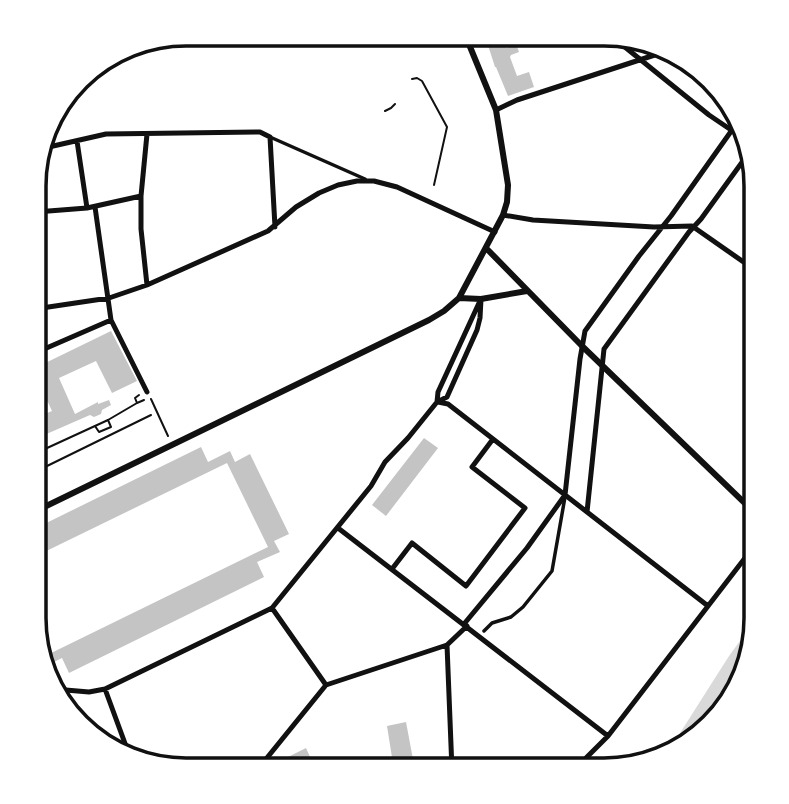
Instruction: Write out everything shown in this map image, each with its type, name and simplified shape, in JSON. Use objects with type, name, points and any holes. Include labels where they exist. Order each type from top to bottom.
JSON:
[{"type":"street","points":[[46,506],[429,320],[459,298],[503,215],[508,185],[496,110],[470,46]]},
{"type":"street","points":[[626,48],[709,115],[732,130]]},
{"type":"street","points":[[496,110],[517,100],[654,55]]},
{"type":"street","points":[[484,631],[492,623],[510,617],[523,607],[552,570],[565,495],[585,331],[732,130]]},
{"type":"street","points":[[51,146],[106,134],[260,132],[367,180],[397,187],[495,232]]},
{"type":"street","points":[[146,285],[141,196],[147,134]]},
{"type":"street","points":[[270,137],[275,227]]},
{"type":"street","points":[[77,141],[87,208]]},
{"type":"street","points":[[587,512],[604,349],[742,164]]},
{"type":"street","points":[[46,307],[109,298],[146,285],[268,231],[296,207],[319,193],[367,180]]},
{"type":"street","points":[[46,211],[87,208],[141,196]]},
{"type":"street","points":[[95,206],[111,320],[146,391]]},
{"type":"street","points":[[503,215],[533,220],[663,227],[687,225],[694,227],[743,262]]},
{"type":"street","points":[[486,248],[582,346],[743,501]]},
{"type":"street","points":[[459,298],[481,299],[527,291]]},
{"type":"street","points":[[437,402],[438,392],[481,299]]},
{"type":"street","points":[[64,690],[105,689],[271,608],[371,486],[385,462],[437,402],[447,397],[477,330],[481,299]]},
{"type":"street","points":[[46,348],[111,320]]},
{"type":"street","points":[[437,402],[448,404],[708,606]]},
{"type":"street","points":[[392,569],[412,543],[466,586],[525,508],[472,467],[493,439]]},
{"type":"street","points":[[267,758],[326,685],[446,645],[527,548],[565,495]]},
{"type":"street","points":[[338,528],[608,736]]},
{"type":"street","points":[[586,758],[608,736],[743,561]]},
{"type":"street","points":[[271,608],[326,685]]},
{"type":"street","points":[[446,645],[451,758]]},
{"type":"street","points":[[105,689],[126,745]]},
{"type":"path","points":[[412,79],[422,80],[446,127],[434,185]]},
{"type":"path","points":[[385,111],[395,104]]},
{"type":"path","points":[[437,141],[444,142]]},
{"type":"path","points":[[137,403],[135,398],[146,391]]},
{"type":"path","points":[[46,448],[150,397],[168,436]]},
{"type":"path","points":[[46,466],[151,415]]},
{"type":"path","points":[[107,419],[111,436]]},
{"type":"path","points":[[94,426],[99,432],[108,429]]},
{"type":"path","points":[[101,431],[105,439]]},
{"type":"shaded area","points":[[742,638],[736,664],[725,689],[703,718],[677,738]]},
{"type":"building","points":[[488,46],[517,46],[519,52],[510,57],[517,76],[529,72],[534,87],[508,96]]},
{"type":"building","points":[[111,331],[137,381],[112,393],[96,361],[59,378],[75,414],[98,402],[109,400],[111,405],[102,410],[101,414],[94,417],[90,415],[46,434],[46,413],[52,411],[46,398],[46,363]]},
{"type":"building","points":[[424,438],[438,448],[386,516],[372,505]]},
{"type":"building","points":[[201,447],[208,462],[230,451],[235,462],[250,454],[289,534],[274,541],[280,552],[257,562],[264,577],[69,673],[62,658],[53,663],[50,654],[268,547],[227,463],[46,551],[46,523]]},
{"type":"building","points":[[406,722],[413,758],[392,758],[387,726]]},
{"type":"building","points":[[306,748],[311,758],[286,758]]}]
